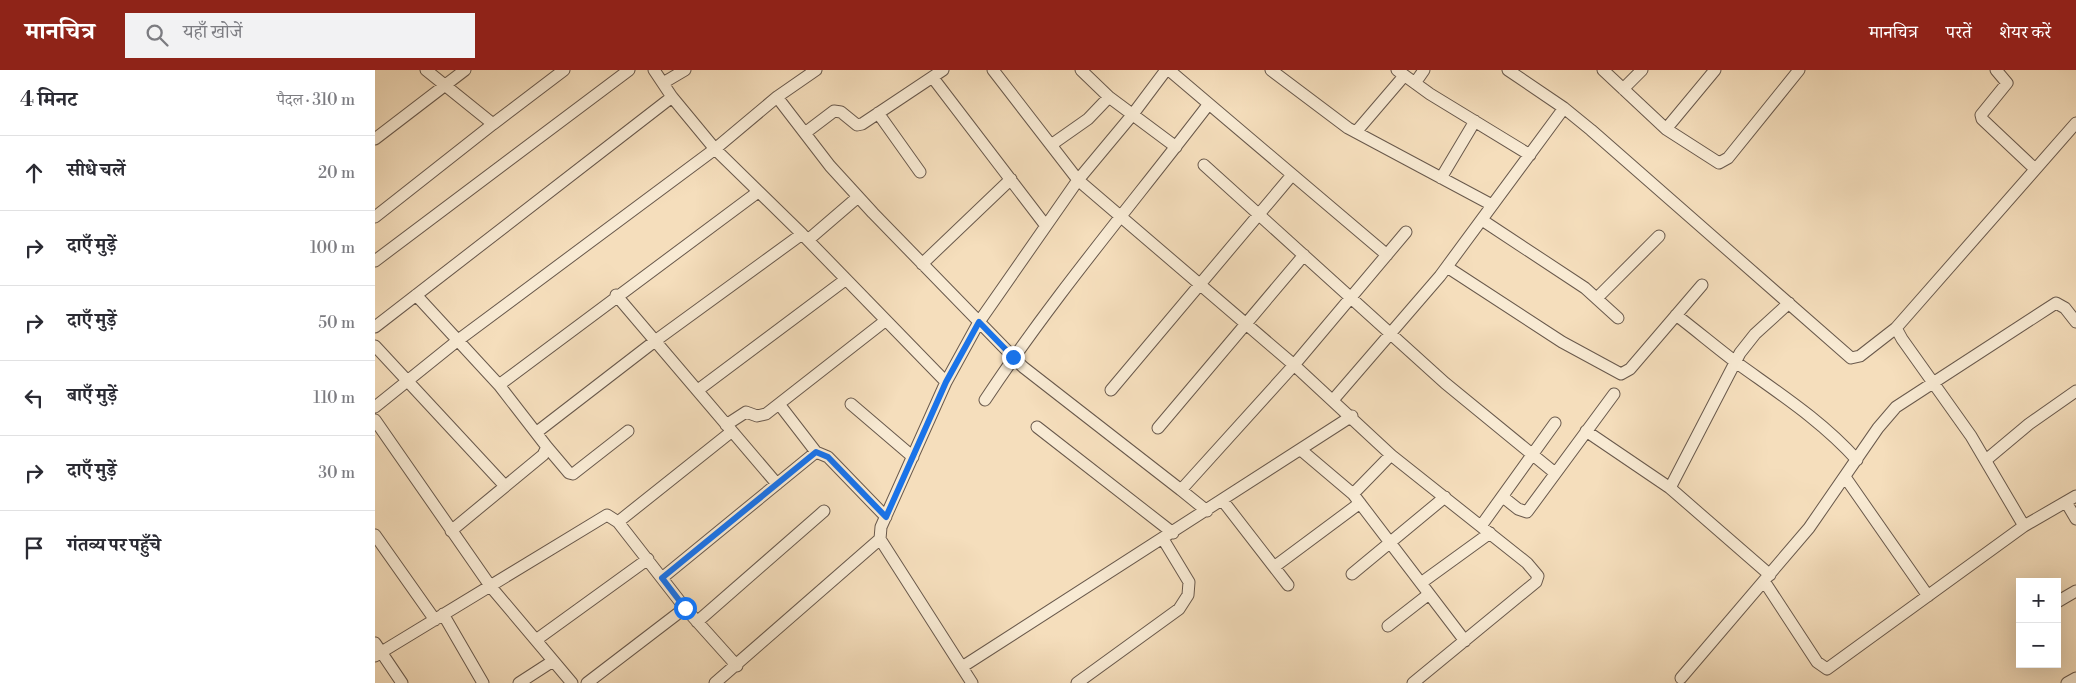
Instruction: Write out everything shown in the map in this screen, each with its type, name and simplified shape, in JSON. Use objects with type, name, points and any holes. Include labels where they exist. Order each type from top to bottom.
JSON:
[{"type":"street","points":[[426,70],[493,124]]},
{"type":"street","points":[[375,139],[465,70]]},
{"type":"street","points":[[375,261],[629,70]]},
{"type":"street","points":[[654,70],[672,97],[715,149],[805,237],[946,382]]},
{"type":"street","points":[[663,83],[685,70]]},
{"type":"street","points":[[375,407],[457,341],[715,149],[777,97],[816,70]]},
{"type":"street","points":[[805,133],[834,112],[841,112],[857,125],[862,124],[943,70]]},
{"type":"street","points":[[1081,70],[1109,97],[1176,147]]},
{"type":"street","points":[[972,683],[880,540],[880,532],[946,382],[979,322],[1078,180],[1168,70],[1387,255]]},
{"type":"street","points":[[1271,70],[1328,114],[1356,132],[1492,205]]},
{"type":"street","points":[[1415,83],[1424,70]]},
{"type":"street","points":[[1508,70],[1564,108],[1659,188],[1851,358],[1860,356],[1896,328],[2076,122]]},
{"type":"street","points":[[1603,70],[1666,129],[1713,161],[1724,162],[1799,70]]},
{"type":"street","points":[[1623,89],[1642,70]]},
{"type":"street","points":[[1666,129],[1715,70]]},
{"type":"street","points":[[1996,70],[2007,83],[1981,115],[1982,119],[2035,169]]},
{"type":"street","points":[[375,217],[556,72]]},
{"type":"street","points":[[999,72],[1051,146],[1078,180],[1294,365],[1352,416],[1391,455],[1527,563],[1537,576],[1536,582],[1413,683]]},
{"type":"street","points":[[1356,132],[1401,73],[1530,155]]},
{"type":"street","points":[[933,78],[1046,226]]},
{"type":"street","points":[[375,327],[672,97]]},
{"type":"street","points":[[777,97],[858,197],[1023,367],[1207,511]]},
{"type":"street","points":[[1051,146],[1088,119],[1109,97]]},
{"type":"street","points":[[985,400],[1013,357],[1120,216],[1208,105]]},
{"type":"street","points":[[1333,400],[1447,267],[1564,108]]},
{"type":"street","points":[[878,114],[920,172]]},
{"type":"street","points":[[1441,178],[1475,121]]},
{"type":"street","points":[[1204,165],[1445,383],[1555,474]]},
{"type":"street","points":[[1111,390],[1292,176]]},
{"type":"street","points":[[922,264],[1011,179]]},
{"type":"street","points":[[499,385],[617,295],[758,192]]},
{"type":"street","points":[[537,432],[655,341],[805,237],[858,197]]},
{"type":"street","points":[[1481,220],[1597,298],[1618,318]]},
{"type":"street","points":[[1181,490],[1294,365],[1406,232]]},
{"type":"street","points":[[1597,298],[1659,236]]},
{"type":"street","points":[[1158,428],[1304,256]]},
{"type":"street","points":[[1447,267],[1562,342],[1621,374],[1630,369],[1703,285]]},
{"type":"street","points":[[698,390],[845,280]]},
{"type":"street","points":[[416,295],[499,385],[569,473],[573,474],[629,431]]},
{"type":"street","points":[[617,295],[698,390],[728,429],[777,484]]},
{"type":"street","points":[[1670,488],[1736,362],[1755,334],[1789,303]]},
{"type":"street","points":[[1681,678],[1809,528],[1886,417],[1910,397],[2056,303],[2065,308],[2076,322]]},
{"type":"street","points":[[1677,315],[1736,362],[1815,418],[1839,439],[1857,460]]},
{"type":"street","points":[[618,522],[746,412],[761,417],[885,321]]},
{"type":"street","points":[[1896,328],[1986,460],[2024,526]]},
{"type":"street","points":[[375,346],[505,486]]},
{"type":"street","points":[[1986,460],[2029,424],[2076,391]]},
{"type":"street","points":[[1503,497],[1517,509],[1527,512],[1614,394]]},
{"type":"street","points":[[779,404],[816,452],[828,457],[886,517]]},
{"type":"street","points":[[851,404],[913,457]]},
{"type":"street","points":[[962,667],[1223,501],[1352,416]]},
{"type":"street","points":[[375,420],[491,587],[572,683]]},
{"type":"street","points":[[1421,583],[1486,530],[1503,497],[1555,423]]},
{"type":"street","points":[[1037,427],[1168,536],[1189,582],[1185,603],[1179,610],[1077,683]]},
{"type":"street","points":[[1586,431],[1670,488],[1767,578],[1817,662],[1827,669],[2024,526],[2071,499],[2076,519]]},
{"type":"street","points":[[451,531],[543,455],[547,451],[547,447]]},
{"type":"street","points":[[1301,450],[1357,499],[1465,641]]},
{"type":"street","points":[[662,578],[816,452]]},
{"type":"street","points":[[1274,567],[1357,499],[1391,455]]},
{"type":"street","points":[[1845,477],[1928,596]]},
{"type":"street","points":[[1351,574],[1445,497]]},
{"type":"street","points":[[1223,501],[1288,585]]},
{"type":"street","points":[[697,622],[824,511]]},
{"type":"street","points":[[402,683],[377,650],[491,587],[602,517],[612,516],[685,608],[737,666]]},
{"type":"street","points":[[375,534],[439,617],[483,683]]},
{"type":"street","points":[[715,683],[737,666],[880,540]]},
{"type":"street","points":[[536,640],[648,559]]},
{"type":"street","points":[[2061,600],[2076,591]]},
{"type":"street","points":[[1388,626],[1429,594]]},
{"type":"street","points":[[587,683],[685,608]]},
{"type":"street","points":[[519,683],[553,662]]},
{"type":"street","points":[[2067,683],[2076,678]]},
{"type":"route","points":[[685,608],[662,578],[816,452],[822,452],[828,457],[886,517],[946,382],[979,322],[1013,357]]}]
